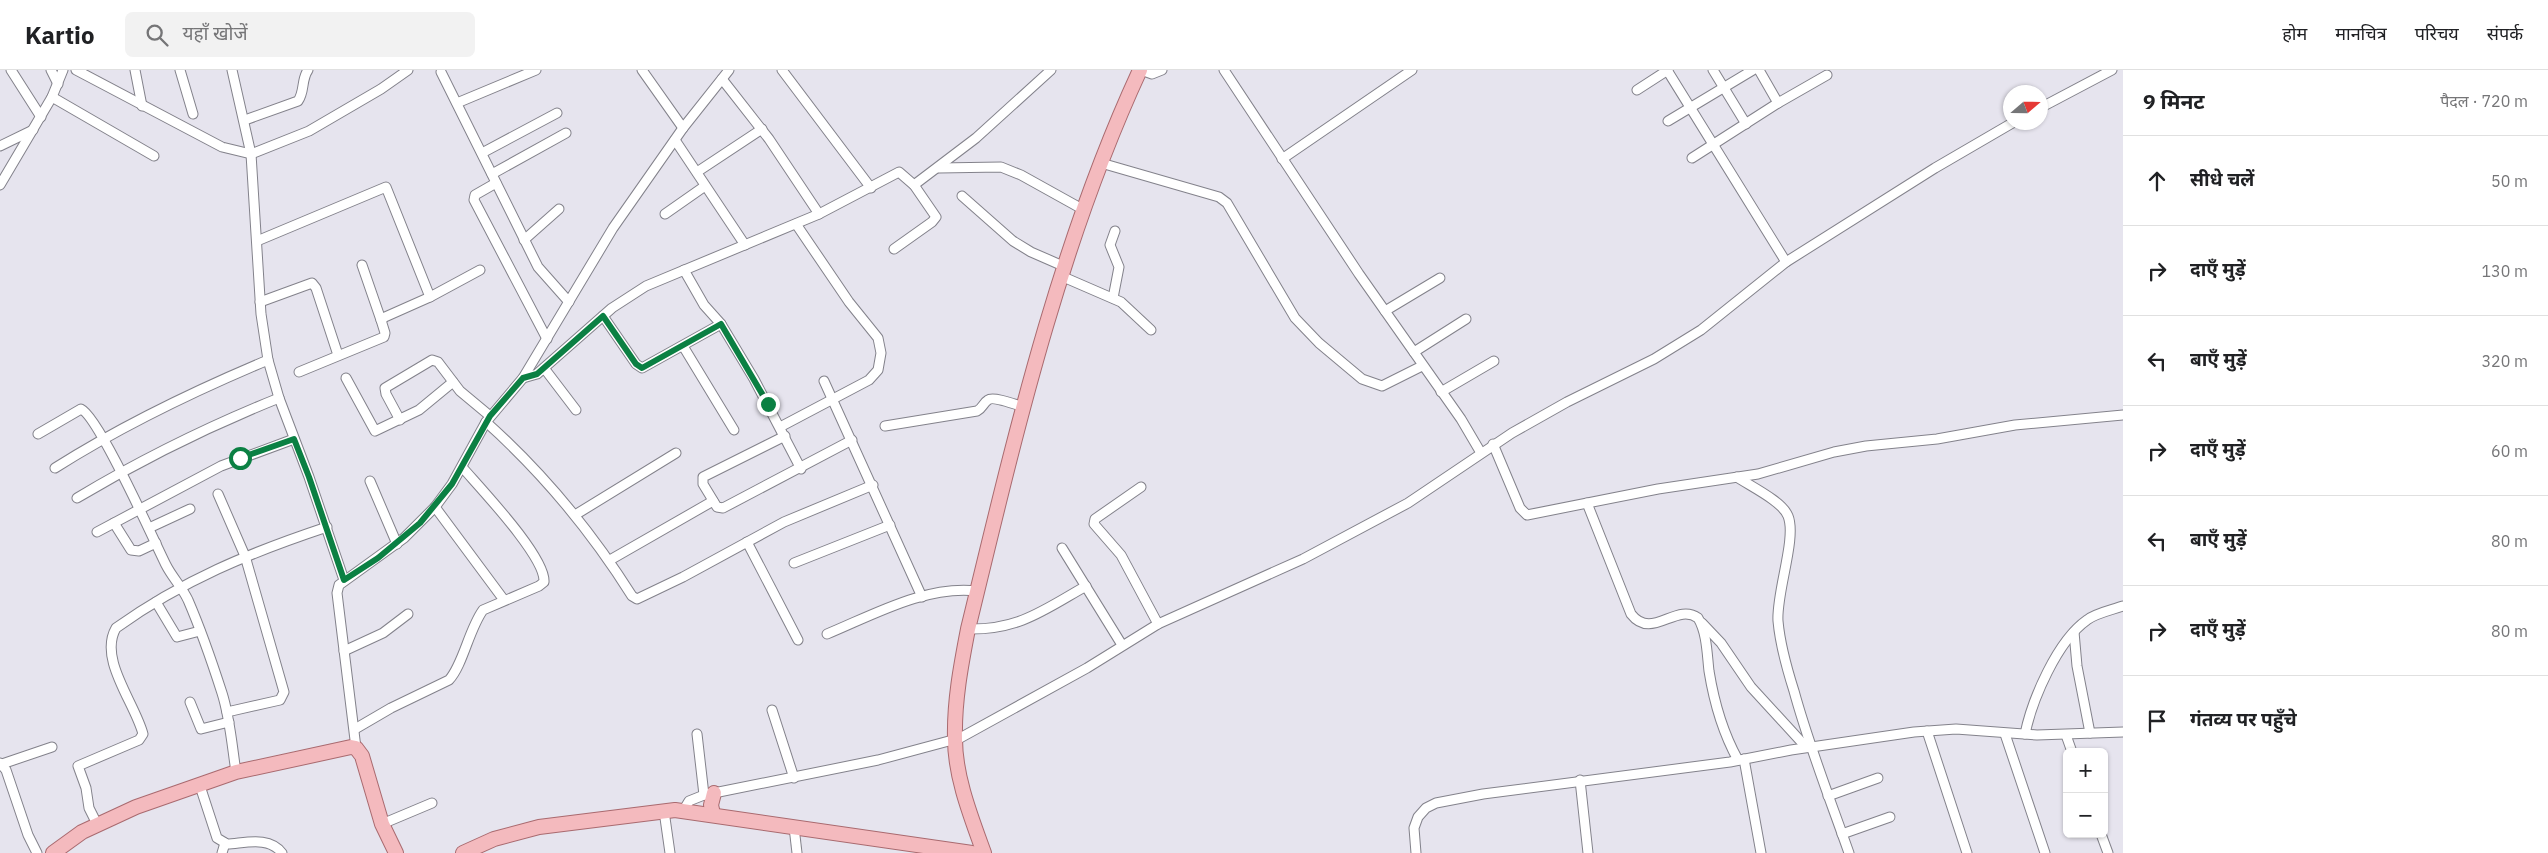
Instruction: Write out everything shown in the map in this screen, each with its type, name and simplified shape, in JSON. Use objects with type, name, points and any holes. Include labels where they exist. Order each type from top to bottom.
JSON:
[{"type":"main road","points":[[984,853],[966,801],[957,739],[956,722],[962,660],[968,629],[1024,407],[1062,271],[1116,123],[1141,70]]},
{"type":"main road","points":[[957,739],[972,802],[990,853]]},
{"type":"main road","points":[[53,853],[97,824],[136,807],[236,772],[343,748],[356,748],[365,764],[382,824],[396,853]]},
{"type":"main road","points":[[709,794],[714,814]]},
{"type":"main road","points":[[463,853],[494,839],[539,827],[664,811],[714,814],[929,849],[972,853]]},
{"type":"street","points":[[11,70],[41,117]]},
{"type":"street","points":[[51,70],[58,84]]},
{"type":"street","points":[[0,185],[52,98],[63,70]]},
{"type":"street","points":[[76,70],[222,147],[239,153],[251,154],[309,131],[381,89],[408,70]]},
{"type":"street","points":[[135,70],[142,106]]},
{"type":"street","points":[[180,70],[193,114]]},
{"type":"street","points":[[232,70],[245,120],[251,154],[260,302],[268,360],[279,398],[327,526],[344,580]]},
{"type":"street","points":[[457,103],[536,70]]},
{"type":"street","points":[[642,70],[683,128]]},
{"type":"street","points":[[356,748],[337,593],[339,585],[397,544],[435,507],[462,467],[488,419],[523,378],[613,228],[683,128],[730,70]]},
{"type":"street","points":[[782,70],[871,188]]},
{"type":"street","points":[[914,185],[940,168],[976,138],[1050,70]]},
{"type":"street","points":[[1141,70],[1152,74],[1162,70]]},
{"type":"street","points":[[1224,70],[1422,366],[1461,419],[1481,453]]},
{"type":"street","points":[[1282,159],[1412,70]]},
{"type":"street","points":[[1638,90],[1668,70],[1786,262]]},
{"type":"street","points":[[1713,70],[1746,124]]},
{"type":"street","points":[[1668,122],[1753,70]]},
{"type":"street","points":[[1759,70],[1778,103]]},
{"type":"street","points":[[2048,104],[2112,70]]},
{"type":"street","points":[[245,120],[298,101],[302,92],[304,72]]},
{"type":"street","points":[[442,72],[524,240],[543,274],[569,302]]},
{"type":"street","points":[[1692,158],[1778,103],[1827,75]]},
{"type":"street","points":[[722,79],[762,129],[819,214]]},
{"type":"street","points":[[52,98],[154,156]]},
{"type":"street","points":[[482,153],[557,113]]},
{"type":"street","points":[[683,811],[690,801],[709,794],[904,754],[957,739],[1087,668],[1158,624],[1333,543],[1426,493],[1494,444],[1552,410],[1654,360],[1679,345],[1726,311],[1786,262],[1943,163],[2003,128]]},
{"type":"street","points":[[697,172],[762,129]]},
{"type":"street","points":[[0,146],[33,130]]},
{"type":"street","points":[[492,174],[566,133]]},
{"type":"street","points":[[675,140],[745,245]]},
{"type":"street","points":[[1101,163],[1219,197],[1226,203],[1296,318],[1319,343],[1362,379],[1382,386],[1422,366]]},
{"type":"street","points":[[940,168],[1001,167],[1021,175],[1084,210]]},
{"type":"street","points":[[523,378],[532,377],[603,316],[646,286],[819,214],[899,172],[914,185],[936,217],[932,222],[894,249]]},
{"type":"street","points":[[496,183],[475,195],[474,200],[547,339]]},
{"type":"street","points":[[665,214],[705,186]]},
{"type":"street","points":[[257,241],[386,187],[430,297]]},
{"type":"street","points":[[962,196],[1013,241],[1062,271],[1128,307],[1151,330]]},
{"type":"street","points":[[524,240],[559,209]]},
{"type":"street","points":[[780,427],[874,376],[878,370],[880,346],[878,338],[849,302],[796,224]]},
{"type":"street","points":[[1113,298],[1119,267],[1110,245],[1115,231]]},
{"type":"street","points":[[300,372],[384,337],[386,334],[362,265]]},
{"type":"street","points":[[381,320],[430,297],[480,270]]},
{"type":"street","points":[[684,270],[704,305],[721,324],[785,436],[801,469]]},
{"type":"street","points":[[1385,311],[1440,278]]},
{"type":"street","points":[[260,302],[312,283],[316,288],[338,355]]},
{"type":"street","points":[[603,316],[639,368],[645,367],[721,324]]},
{"type":"street","points":[[1414,352],[1466,319]]},
{"type":"street","points":[[684,346],[734,430]]},
{"type":"street","points":[[55,468],[101,438],[162,407],[268,360]]},
{"type":"street","points":[[400,420],[386,394],[386,386],[432,360],[438,362],[452,382],[575,515],[610,560],[632,596],[637,598],[688,574],[794,518],[873,485]]},
{"type":"street","points":[[1440,392],[1494,361]]},
{"type":"street","points":[[544,368],[576,410]]},
{"type":"street","points":[[346,378],[375,430],[400,420],[430,403],[452,382]]},
{"type":"street","points":[[824,381],[873,485],[922,597]]},
{"type":"street","points":[[77,498],[121,472],[207,428],[279,398]]},
{"type":"street","points":[[885,426],[977,411],[992,398],[1024,407]]},
{"type":"street","points":[[38,434],[81,409],[86,413],[121,472],[141,509],[167,566],[181,586],[200,631],[228,717],[236,772]]},
{"type":"street","points":[[1494,444],[1523,513],[1533,514],[1587,502],[1737,478],[1866,446],[1937,439],[2024,424],[2123,415]]},
{"type":"street","points":[[785,436],[703,477],[704,484],[719,508],[723,508],[801,469],[852,440]]},
{"type":"street","points":[[97,532],[221,466],[294,439]]},
{"type":"street","points":[[575,515],[676,453]]},
{"type":"street","points":[[355,729],[391,708],[448,680],[454,675],[476,618],[483,610],[539,586],[544,582],[545,574],[527,546],[462,467]]},
{"type":"street","points":[[1737,478],[1777,503],[1788,516],[1790,535],[1778,606],[1778,622],[1788,672],[1809,747],[1849,853]]},
{"type":"street","points":[[370,481],[397,544]]},
{"type":"street","points":[[1142,488],[1095,519],[1094,524],[1121,556],[1158,624]]},
{"type":"street","points":[[190,702],[201,729],[228,717],[280,700],[284,692],[245,556],[218,494]]},
{"type":"street","points":[[610,560],[713,501]]},
{"type":"street","points":[[1587,502],[1631,614],[1638,622],[1644,625],[1651,624],[1688,613],[1698,618],[1720,643],[1763,701],[1809,747]]},
{"type":"street","points":[[435,507],[504,600]]},
{"type":"street","points":[[150,528],[190,509]]},
{"type":"street","points":[[114,523],[131,550],[139,550],[156,544]]},
{"type":"street","points":[[794,563],[890,525]]},
{"type":"street","points":[[97,824],[89,808],[86,788],[78,766],[139,740],[143,734],[112,658],[111,637],[116,628],[181,586],[245,556],[327,526]]},
{"type":"street","points":[[747,542],[798,640]]},
{"type":"street","points":[[1062,548],[1122,645]]},
{"type":"street","points":[[968,629],[999,628],[1018,622],[1086,586]]},
{"type":"street","points":[[827,634],[922,597],[958,591],[977,592]]},
{"type":"street","points":[[156,602],[177,637],[200,631]]},
{"type":"street","points":[[2025,734],[2030,711],[2049,669],[2074,632],[2089,618],[2123,606]]},
{"type":"street","points":[[344,652],[383,633],[408,614]]},
{"type":"street","points":[[1701,623],[1714,698],[1731,747],[1741,760],[1761,853]]},
{"type":"street","points":[[2074,632],[2090,733]]},
{"type":"street","points":[[772,710],[794,778]]},
{"type":"street","points":[[1416,853],[1414,828],[1418,817],[1426,808],[1436,803],[1483,794],[1741,760],[1809,747],[1927,731],[1956,729],[2006,734],[2066,735],[2123,732]]},
{"type":"street","points":[[1927,731],[1967,853]]},
{"type":"street","points":[[697,734],[709,794]]},
{"type":"street","points":[[2006,734],[2045,853]]},
{"type":"street","points":[[2066,735],[2071,748]]},
{"type":"street","points":[[37,853],[28,835],[6,770],[1,764],[52,747]]},
{"type":"street","points":[[1828,796],[1878,778]]},
{"type":"street","points":[[1580,780],[1588,853]]},
{"type":"street","points":[[200,786],[217,838],[225,844],[263,842],[274,844],[282,853]]},
{"type":"street","points":[[382,824],[432,803]]},
{"type":"street","points":[[664,811],[670,853]]},
{"type":"street","points":[[1842,834],[1890,817]]},
{"type":"street","points":[[794,827],[797,853]]},
{"type":"street","points":[[2102,838],[2108,853]]},
{"type":"street","points":[[222,853],[225,844]]},
{"type":"route","points":[[240,458],[294,439],[327,526],[344,580],[378,558],[420,523],[452,484],[490,416],[523,378],[532,377],[537,374],[603,316],[639,368],[645,367],[721,324],[768,404]]}]
